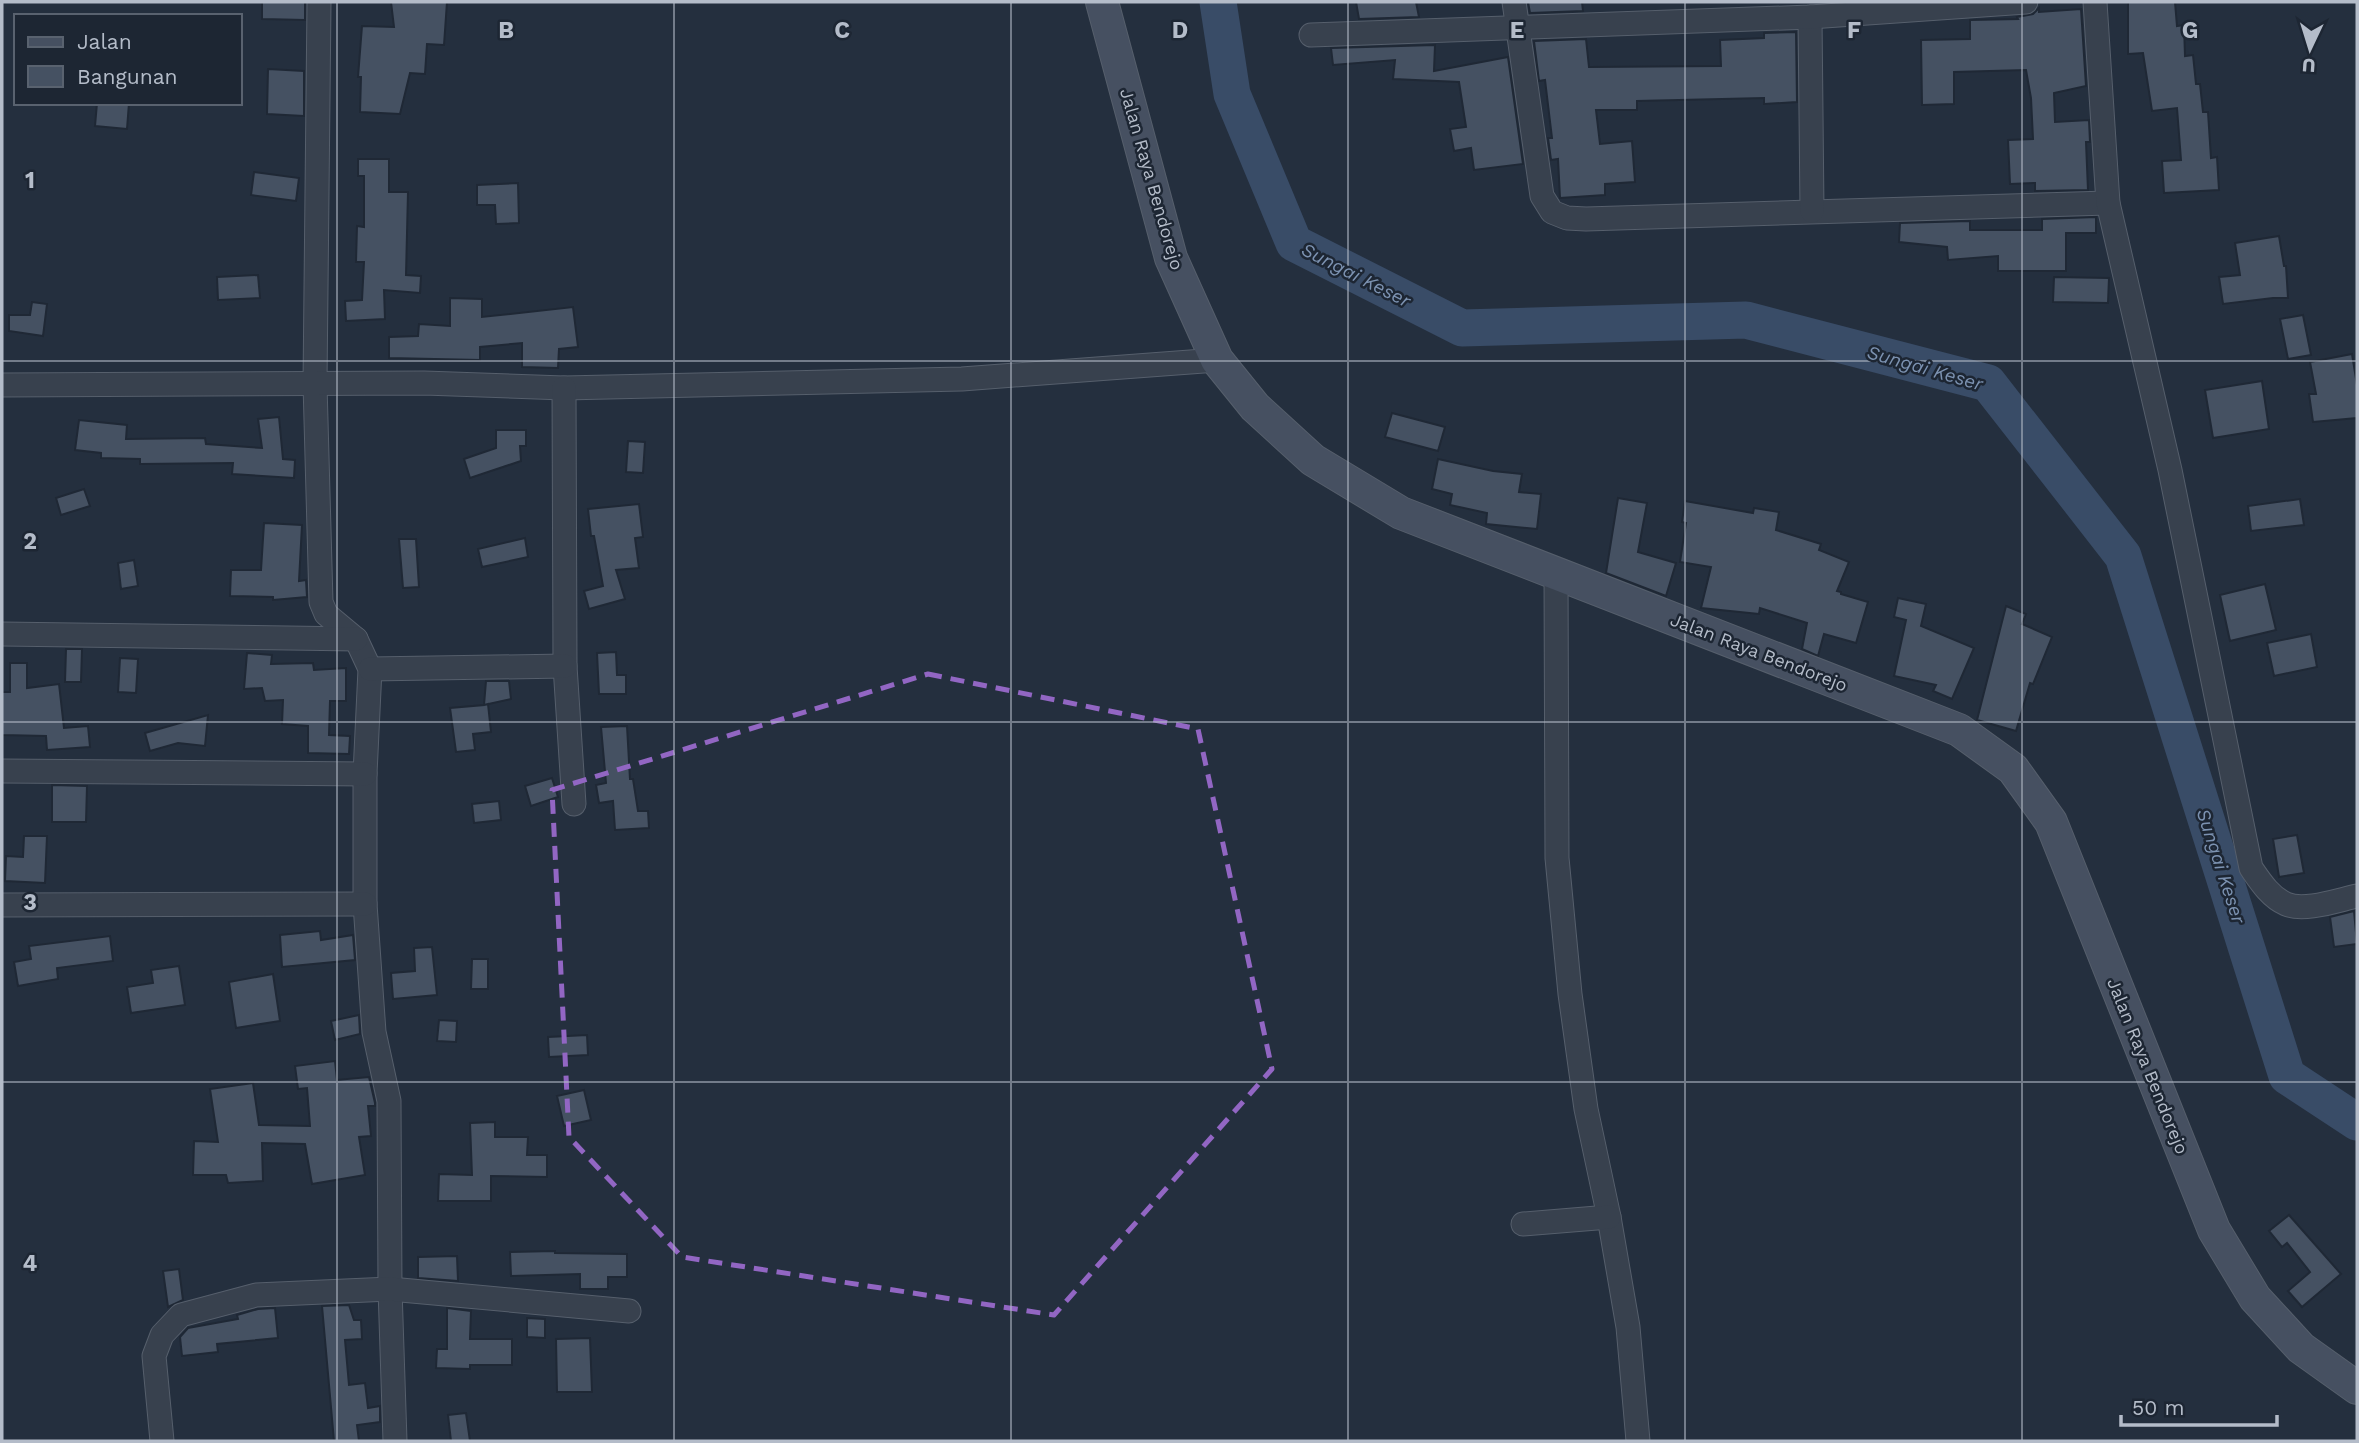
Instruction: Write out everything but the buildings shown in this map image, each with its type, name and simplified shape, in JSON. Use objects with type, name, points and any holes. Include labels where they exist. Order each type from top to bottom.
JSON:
[{"type":"main road","name":"Jalan Raya Bendorejo","points":[[1102,2],[1171,258],[1217,360],[1255,407],[1313,460],[1401,513],[1959,730],[2013,769],[2051,822],[2214,1230],[2255,1298],[2301,1348],[2357,1388]]},
{"type":"street","points":[[319,2],[315,384],[321,602],[326,614],[356,639],[370,669],[365,774],[365,904],[374,1032],[389,1101],[390,1289],[395,1441]]},
{"type":"street","points":[[1514,2],[1542,196],[1552,212],[1567,218],[2108,203]]},
{"type":"street","points":[[1311,35],[1810,18],[2026,2]]},
{"type":"street","points":[[2095,2],[2108,203],[2170,470],[2250,868],[2268,891],[2287,905],[2314,906],[2357,896]]},
{"type":"street","points":[[1810,18],[1812,211]]},
{"type":"street","points":[[2,385],[425,383],[564,388],[962,379],[1217,360]]},
{"type":"street","points":[[564,388],[565,666],[574,804]]},
{"type":"street","points":[[1556,573],[1557,858],[1570,993],[1586,1109],[1609,1217],[1628,1327],[1637,1441]]},
{"type":"street","points":[[2,634],[356,639]]},
{"type":"street","points":[[370,669],[565,666]]},
{"type":"street","points":[[2,771],[365,774]]},
{"type":"street","points":[[2,905],[365,904]]},
{"type":"street","points":[[1523,1224],[1609,1217]]},
{"type":"street","points":[[162,1441],[154,1356],[162,1335],[181,1315],[256,1295],[390,1289],[629,1311]]},
{"type":"highlighted area","points":[[928,674],[1198,729],[1272,1069],[1054,1315],[682,1257],[569,1137],[552,790]]},
{"type":"waterway","name":"Sungai Keser","points":[[1218,2],[1232,94],[1294,243],[1462,328],[1746,320],[1988,383],[2123,556],[2287,1076],[2357,1122]]}]
